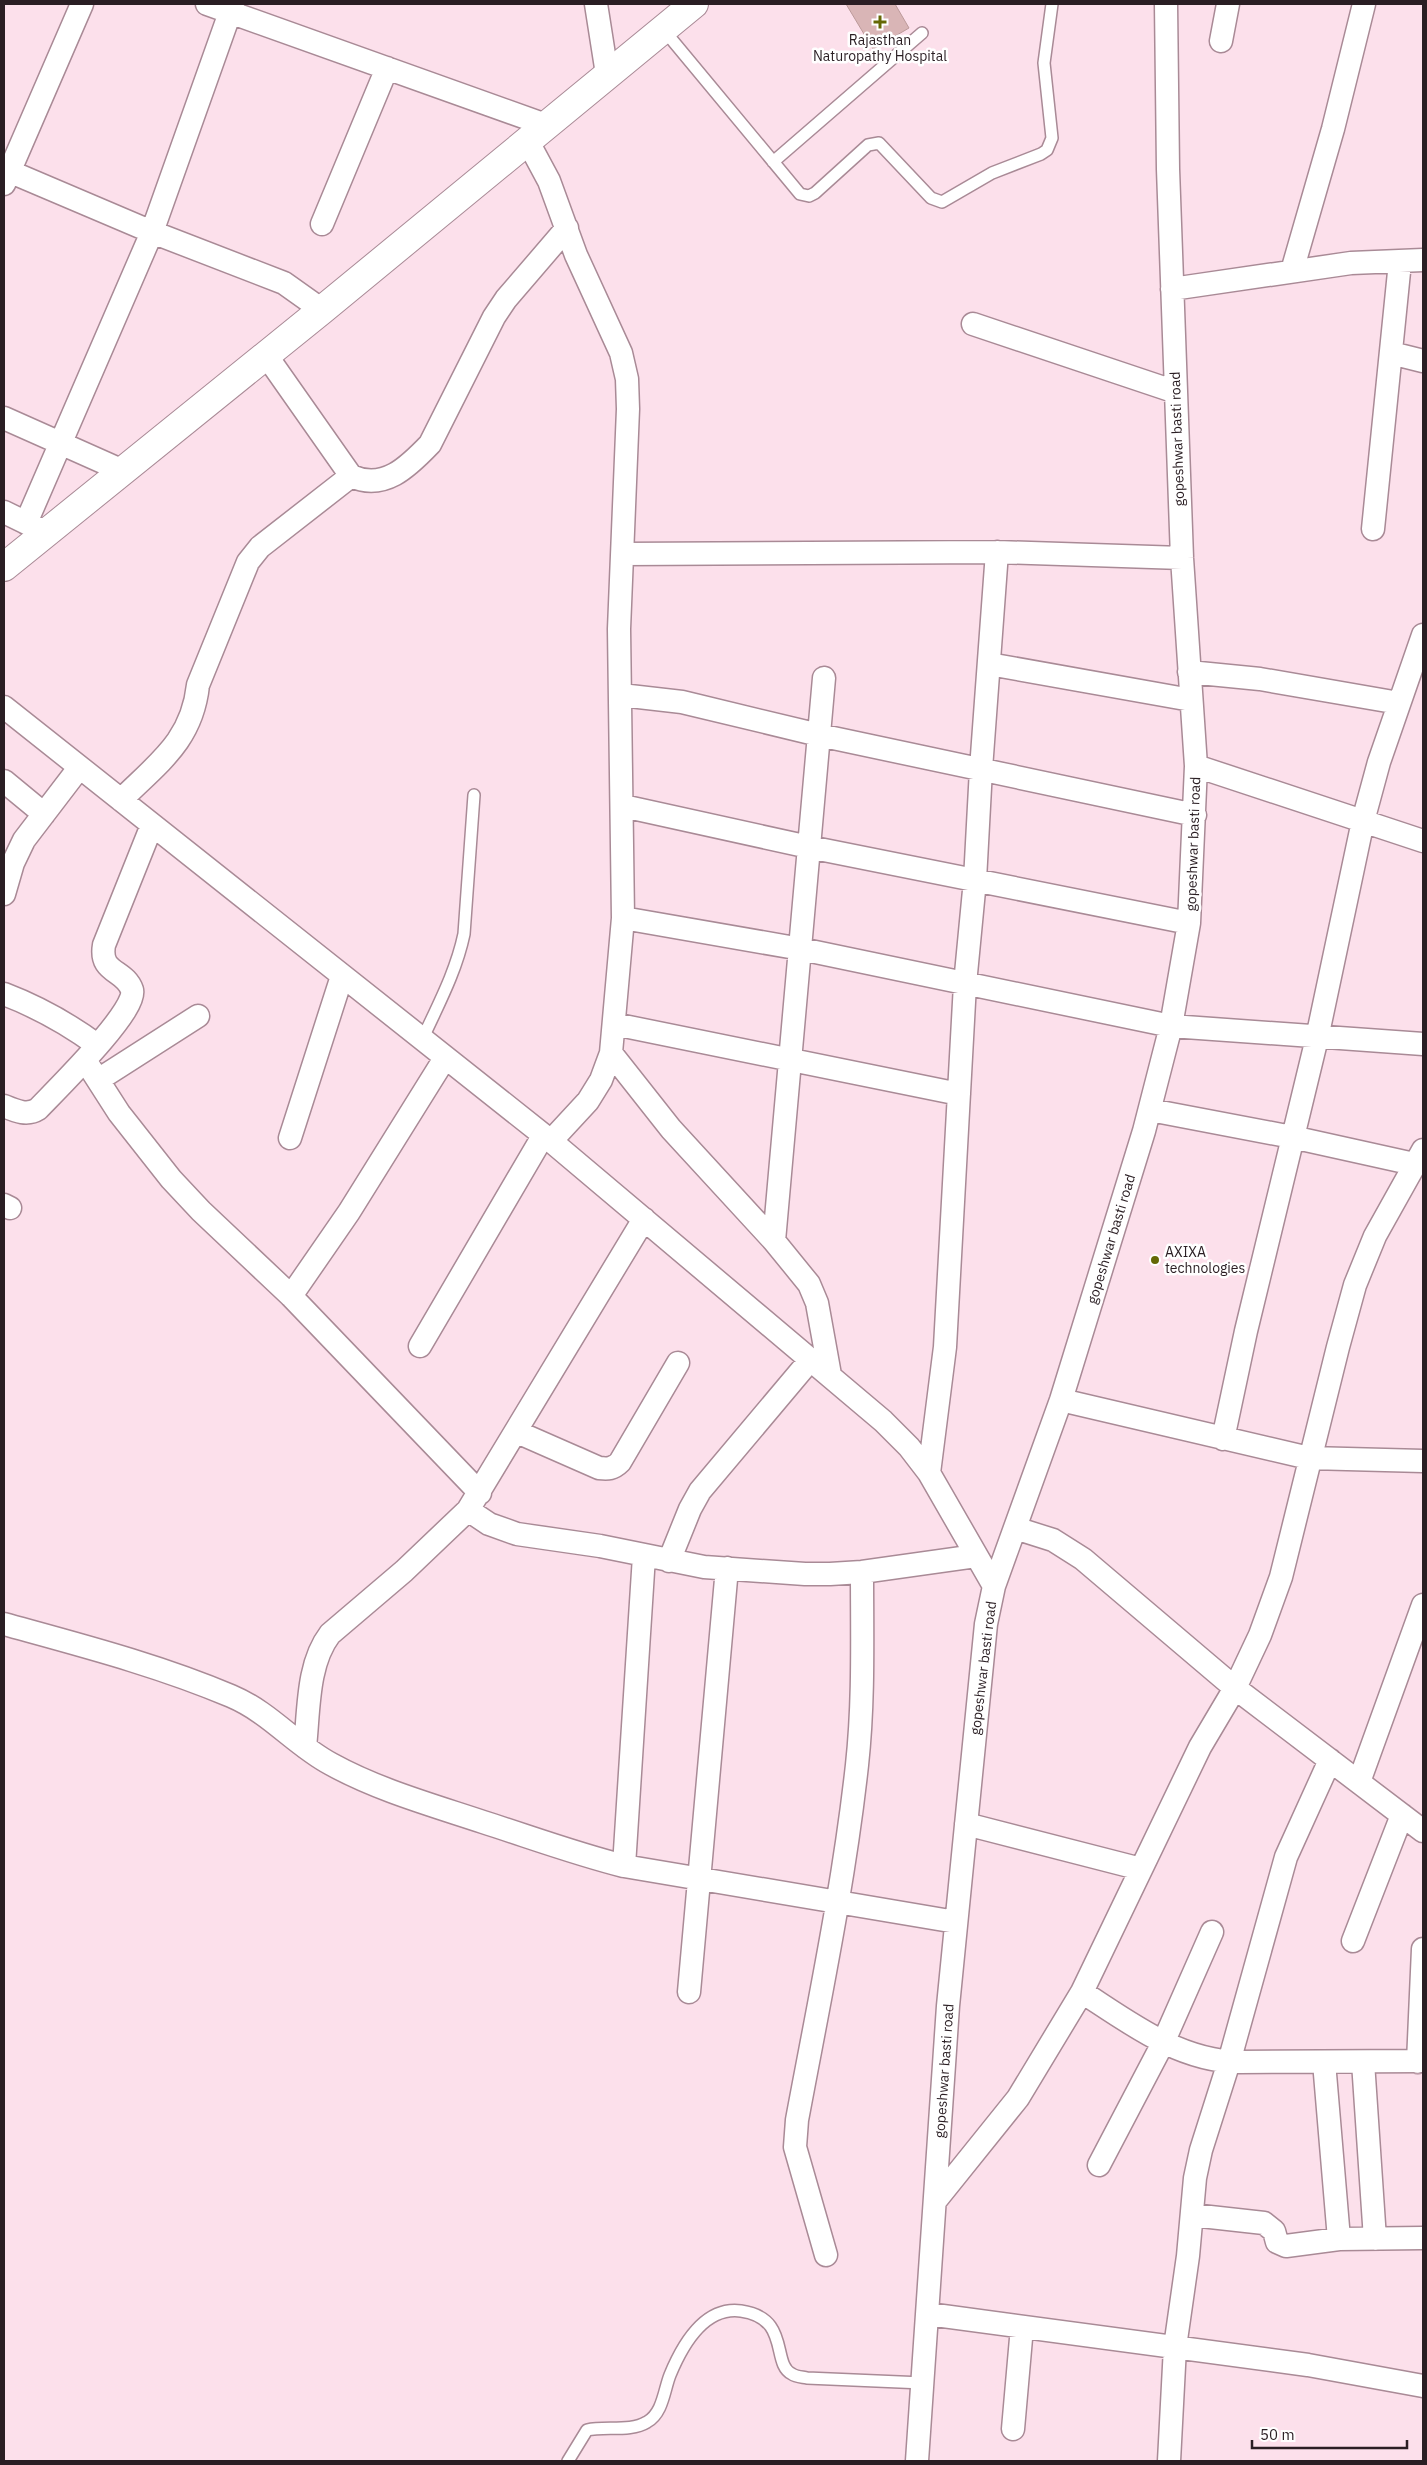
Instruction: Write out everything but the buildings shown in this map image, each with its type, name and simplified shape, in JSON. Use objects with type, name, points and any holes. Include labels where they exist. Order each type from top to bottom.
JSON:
[{"type":"street","points":[[82,4],[6,175],[284,283],[322,310]]},
{"type":"street","points":[[207,4],[232,8],[388,68],[537,132]]},
{"type":"street","points":[[596,4],[607,74]]},
{"type":"street","points":[[4,567],[37,528],[123,471],[266,356],[694,4]]},
{"type":"street","name":"gopeshwar basti road","points":[[917,2461],[948,2006],[986,1624],[994,1586],[1061,1400],[1150,1110],[1172,1026],[1189,923],[1196,766],[1182,558],[1172,289],[1166,4]]},
{"type":"street","points":[[1221,41],[1228,4]]},
{"type":"street","points":[[1292,271],[1333,129],[1364,4]]},
{"type":"street","points":[[37,528],[61,444],[152,232],[232,8]]},
{"type":"street","points":[[322,224],[388,68]]},
{"type":"street","points":[[420,1346],[547,1138],[588,1101],[601,1080],[611,1053],[614,1024],[623,918],[623,806],[619,629],[628,409],[627,379],[622,354],[576,254],[549,181],[537,132]]},
{"type":"street","points":[[266,356],[351,476],[361,481],[375,482],[389,478],[415,460],[430,444],[494,318],[506,299],[567,228]]},
{"type":"street","points":[[1172,289],[1351,264],[1423,260]]},
{"type":"street","points":[[1373,529],[1400,262]]},
{"type":"street","points":[[973,324],[1176,392]]},
{"type":"street","points":[[1391,353],[1423,361]]},
{"type":"street","points":[[4,418],[123,471]]},
{"type":"street","points":[[120,800],[179,742],[190,724],[196,706],[198,685],[248,562],[260,548],[351,476]]},
{"type":"street","points":[[4,512],[37,528]]},
{"type":"street","points":[[623,554],[997,552],[1182,558]]},
{"type":"street","points":[[929,1474],[945,1347],[965,984],[975,880],[997,552]]},
{"type":"street","points":[[1223,1438],[1292,1137],[1317,1038],[1363,821],[1379,762],[1423,635]]},
{"type":"street","points":[[988,664],[1191,700]]},
{"type":"street","points":[[1189,672],[1260,679],[1399,703]]},
{"type":"street","points":[[774,1241],[824,678]]},
{"type":"street","points":[[621,695],[682,702],[819,735],[1195,815]]},
{"type":"street","points":[[4,708],[547,1138],[830,1374],[883,1421],[909,1447],[929,1474],[994,1586]]},
{"type":"street","points":[[1196,766],[1423,841]]},
{"type":"street","points":[[4,894],[13,863],[24,840],[79,768]]},
{"type":"street","points":[[4,781],[44,814]]},
{"type":"street","points":[[623,806],[810,847],[1189,923]]},
{"type":"street","points":[[4,1106],[31,1113],[38,1109],[91,1052],[125,1012],[132,999],[132,990],[127,982],[105,963],[102,955],[104,945],[152,825]]},
{"type":"street","points":[[623,918],[801,949],[1172,1026],[1317,1038],[1423,1044]]},
{"type":"street","points":[[290,1138],[342,976]]},
{"type":"street","points":[[4,994],[28,1003],[64,1021],[91,1052],[98,1080],[119,1112],[171,1179],[291,1296],[501,1530],[600,1546],[669,1561],[805,1574],[862,1572],[976,1556]]},
{"type":"street","points":[[98,1080],[198,1016]]},
{"type":"street","points":[[614,1024],[959,1094]]},
{"type":"street","points":[[611,1053],[671,1129],[774,1241],[809,1284],[817,1303],[830,1374]]},
{"type":"street","points":[[291,1296],[349,1212],[445,1058]]},
{"type":"street","points":[[936,2200],[1018,2098],[1082,1992],[1200,1747],[1235,1688],[1260,1635],[1280,1577],[1309,1458],[1356,1285],[1375,1236],[1419,1157],[1292,1137],[1150,1110]]},
{"type":"street","points":[[305,1747],[315,1662],[322,1644],[330,1634],[404,1571],[474,1502],[644,1219]]},
{"type":"street","points":[[669,1561],[690,1509],[700,1491],[811,1359]]},
{"type":"street","points":[[517,1432],[599,1468],[608,1469],[615,1467],[620,1462],[678,1364]]},
{"type":"street","points":[[1061,1400],[1309,1458],[1423,1461]]},
{"type":"street","points":[[1015,1528],[1053,1540],[1083,1559],[1235,1688],[1423,1831]]},
{"type":"street","points":[[624,1866],[644,1556]]},
{"type":"street","points":[[690,1992],[727,1568]]},
{"type":"street","points":[[826,2255],[796,2147],[797,2120],[838,1903],[857,1765],[860,1727],[862,1572]]},
{"type":"street","points":[[1358,1782],[1423,1605]]},
{"type":"street","points":[[4,1624],[122,1656],[232,1696],[267,1716],[305,1747],[330,1764],[362,1779],[427,1803],[594,1858],[624,1866],[956,1922]]},
{"type":"street","points":[[1169,2461],[1175,2347],[1195,2178],[1201,2150],[1286,1857],[1330,1760]]},
{"type":"street","points":[[1353,1941],[1402,1815]]},
{"type":"street","points":[[966,1824],[1141,1868]]},
{"type":"street","points":[[1099,2165],[1163,2043],[1212,1932]]},
{"type":"street","points":[[1082,1992],[1163,2043],[1228,2062],[1421,2062],[1423,1949]]},
{"type":"street","points":[[1324,2062],[1339,2239]]},
{"type":"street","points":[[1363,2062],[1375,2238]]},
{"type":"street","points":[[1192,2215],[1264,2223],[1274,2231],[1277,2242],[1286,2246],[1339,2239],[1423,2238]]},
{"type":"street","points":[[928,2314],[1308,2365],[1423,2386]]},
{"type":"street","points":[[1013,2429],[1022,2326]]},
{"type":"lane","points":[[663,29],[800,194],[809,196],[868,145],[879,143],[931,198],[942,202],[997,170],[1047,150],[1052,138],[1044,63],[1052,4]]},
{"type":"lane","points":[[773,162],[922,33]]},
{"type":"lane","points":[[422,1040],[452,977],[460,954],[464,934],[474,795]]},
{"type":"lane","points":[[568,2461],[587,2430],[629,2427],[647,2422],[659,2410],[670,2375],[686,2343],[704,2322],[726,2311],[740,2311],[757,2315],[766,2320],[774,2331],[787,2369],[792,2374],[807,2378],[923,2383]]},
{"type":"place","name":"Rajasthan Naturopathy Hospital","points":[[880,22]]},
{"type":"place","name":"AXIXA technologies","points":[[1155,1260]]}]
